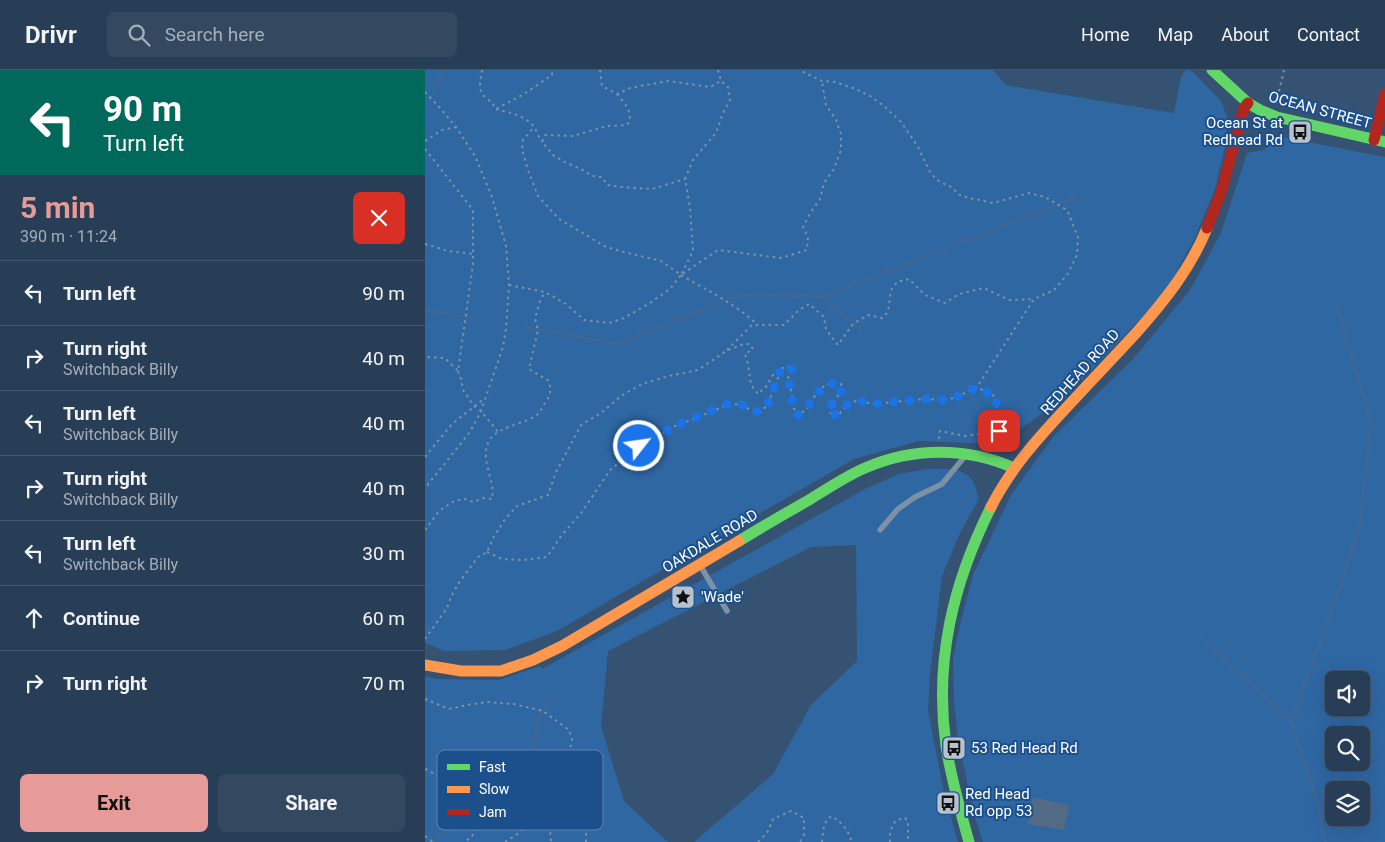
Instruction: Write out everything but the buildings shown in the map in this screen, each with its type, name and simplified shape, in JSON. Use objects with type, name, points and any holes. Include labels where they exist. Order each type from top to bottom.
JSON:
[{"type":"main road","name":"OCEAN STREET","points":[[1212,70],[1248,103],[1260,110],[1277,117],[1380,141]]},
{"type":"main road","points":[[1380,141],[1385,94]]},
{"type":"main road","name":"REDHEAD ROAD","points":[[969,842],[952,780],[945,743],[942,708],[946,638],[954,598],[969,552],[989,509],[1014,468],[1050,426],[1119,353],[1185,272],[1211,220],[1244,108],[1248,103]]},
{"type":"main road","name":"OAKDALE ROAD","points":[[425,664],[461,671],[501,671],[533,660],[562,646],[823,491],[878,463],[909,455],[938,452],[986,457],[1014,468]]},
{"type":"lane","points":[[880,530],[898,509],[915,496],[942,484],[968,454]]},
{"type":"lane","points":[[699,564],[727,611]]},
{"type":"path","points":[[482,70],[480,87],[484,96],[492,101],[496,109],[521,116],[534,127],[542,142],[554,156],[591,176],[602,177],[607,185],[651,189],[685,179]]},
{"type":"path","points":[[496,109],[552,76],[552,70]]},
{"type":"path","points":[[542,142],[545,135],[573,136],[607,126],[627,125],[630,120],[629,110],[617,94],[603,86],[600,70]]},
{"type":"path","points":[[509,285],[545,292],[565,304],[584,320],[609,323],[622,319],[670,289],[681,275],[693,251],[690,208],[685,179],[693,160],[716,133],[730,100],[729,87],[721,81],[718,70]]},
{"type":"path","points":[[425,639],[447,608],[458,584],[478,557],[487,552],[505,519],[517,506],[548,496],[556,472],[581,425],[601,413],[621,396],[642,384],[697,370],[726,351],[752,325],[784,325],[799,310],[809,304],[824,317],[826,329],[838,345],[853,324],[868,315],[882,318],[888,312],[891,290],[897,282],[909,279],[925,295],[945,303],[959,294],[984,288],[1009,300],[1035,300],[1055,290],[1067,275],[1077,255],[1077,237],[1067,210],[1052,200],[1029,193],[993,203],[961,196],[931,174],[917,145],[901,122],[870,96],[856,88],[835,82],[822,81],[799,70]]},
{"type":"path","points":[[1277,104],[1284,70]]},
{"type":"path","points":[[617,94],[630,88],[668,81],[710,87],[721,81]]},
{"type":"path","points":[[681,275],[718,250],[781,258],[807,250],[808,237],[803,227],[820,199],[825,182],[841,150],[841,134],[836,120],[827,105],[822,81]]},
{"type":"path","points":[[425,92],[456,127],[475,156],[492,197],[506,246],[509,285],[503,347],[481,412],[470,432],[425,488]]},
{"type":"path","points":[[425,140],[442,130],[456,127]]},
{"type":"path","points":[[534,127],[523,140],[522,150],[539,196],[559,219],[606,247],[661,261],[681,275],[729,302],[758,325]]},
{"type":"path","points":[[425,149],[473,210],[473,264],[458,371]]},
{"type":"path","points":[[425,244],[448,251],[473,254]]},
{"type":"path","points":[[425,530],[439,512],[454,501],[465,499],[473,502],[483,498],[492,499],[493,493],[487,468],[485,448],[491,437],[538,414],[548,399],[551,391],[549,381],[529,369],[538,330],[535,319],[539,301],[545,292]]},
{"type":"path","points":[[726,351],[744,344],[750,344],[753,348],[745,354],[751,385],[758,394],[766,387],[774,373],[787,366],[792,369],[788,378],[793,407],[798,415],[807,409],[813,398],[825,385],[834,383],[841,384],[842,390],[830,407],[831,416],[840,413],[850,402],[860,401],[873,404],[924,399],[945,400],[957,397],[977,387],[1035,300]]},
{"type":"path","points":[[425,357],[445,358],[458,371],[463,390],[474,406],[498,432]]},
{"type":"path","points":[[487,552],[502,559],[523,560],[547,557],[561,536],[582,512],[610,470],[639,446],[673,427],[728,404],[741,404],[750,410],[761,412],[768,404],[781,369]]},
{"type":"path","points":[[940,431],[965,436],[999,431],[996,397],[977,387]]},
{"type":"path","points":[[425,457],[452,424],[487,396]]},
{"type":"path","points":[[425,699],[449,709],[488,702],[512,704],[543,711],[569,730],[572,740],[570,750]]},
{"type":"path","points":[[425,769],[437,775]]},
{"type":"path","points":[[758,842],[767,833],[773,818],[791,811],[804,818],[804,835],[800,842]]},
{"type":"path","points":[[822,842],[823,824],[831,816],[840,821],[852,842]]},
{"type":"path","points":[[890,842],[889,834],[896,820],[905,818],[908,821],[908,842]]},
{"type":"path","points":[[465,842],[474,834],[475,830]]},
{"type":"path","points":[[505,842],[522,830]]},
{"type":"path","points":[[425,836],[433,842]]},
{"type":"shaded area","points":[[425,70],[993,70],[1006,85],[1174,113],[1181,77],[1185,70],[1189,70],[1221,101],[1227,117],[1226,142],[1216,186],[1194,240],[1165,293],[1066,397],[1016,432],[993,444],[919,441],[854,459],[557,631],[505,650],[444,651],[425,643]]},
{"type":"shaded area","points":[[1277,136],[1385,157],[1385,842],[983,842],[975,818],[958,740],[954,699],[953,658],[973,575],[1011,495],[1053,437],[1133,359],[1190,290],[1221,233],[1247,153],[1264,150]]},
{"type":"shaded area","points":[[927,469],[959,471],[974,483],[979,499],[959,535],[942,576],[930,674],[928,711],[945,796],[958,842],[694,842],[773,774],[811,705],[857,661],[856,545],[811,547],[608,651],[601,726],[624,801],[668,842],[425,842],[425,676],[436,679],[499,680],[540,666],[542,669],[865,489],[899,474]]},
{"type":"waterway","points":[[434,92],[443,70]]},
{"type":"waterway","points":[[526,327],[618,344],[733,297],[754,294],[822,297],[1077,197]]},
{"type":"waterway","points":[[822,297],[862,331]]},
{"type":"waterway","points":[[1291,721],[1336,599],[1360,525],[1371,422],[1336,302]]},
{"type":"waterway","points":[[425,310],[476,319]]},
{"type":"waterway","points":[[1200,636],[1291,721],[1318,805],[1325,842]]},
{"type":"waterway","points":[[531,750],[539,717],[553,695]]},
{"type":"waterway","points":[[433,842],[448,830]]},
{"type":"traffic: fast","points":[[1212,70],[1248,103],[1260,110],[1277,117],[1385,142]]},
{"type":"traffic: fast","points":[[739,541],[844,479],[883,461],[921,453],[959,453],[978,456],[1014,468]]},
{"type":"traffic: fast","points":[[969,842],[953,782],[946,746],[943,683],[945,653],[957,594],[966,564],[991,507]]},
{"type":"traffic: slow","points":[[991,507],[1007,480],[1035,442],[1137,332],[1167,296],[1193,257],[1207,228]]},
{"type":"traffic: slow","points":[[425,665],[461,671],[501,671],[533,660],[562,646],[739,541]]},
{"type":"traffic: jam","points":[[1374,140],[1385,94]]},
{"type":"traffic: jam","points":[[1207,228],[1221,192],[1244,108],[1248,103]]},
{"type":"place","name":"Ocean St at Redhead Rd","points":[[1300,132]]},
{"type":"place","name":"'Wade'","points":[[683,597]]},
{"type":"place","name":"53 Red Head Rd","points":[[954,748]]},
{"type":"place","name":"Red Head Rd opp 53","points":[[948,803]]},
{"type":"route","points":[[639,446],[673,427],[728,404],[741,404],[750,410],[761,412],[768,404],[781,369],[787,366],[792,369],[788,378],[793,407],[798,415],[807,409],[813,398],[825,385],[834,383],[841,384],[842,390],[830,407],[831,416],[840,413],[850,402],[860,401],[873,404],[924,399],[945,400],[957,397],[977,387],[996,397],[999,431]]}]
